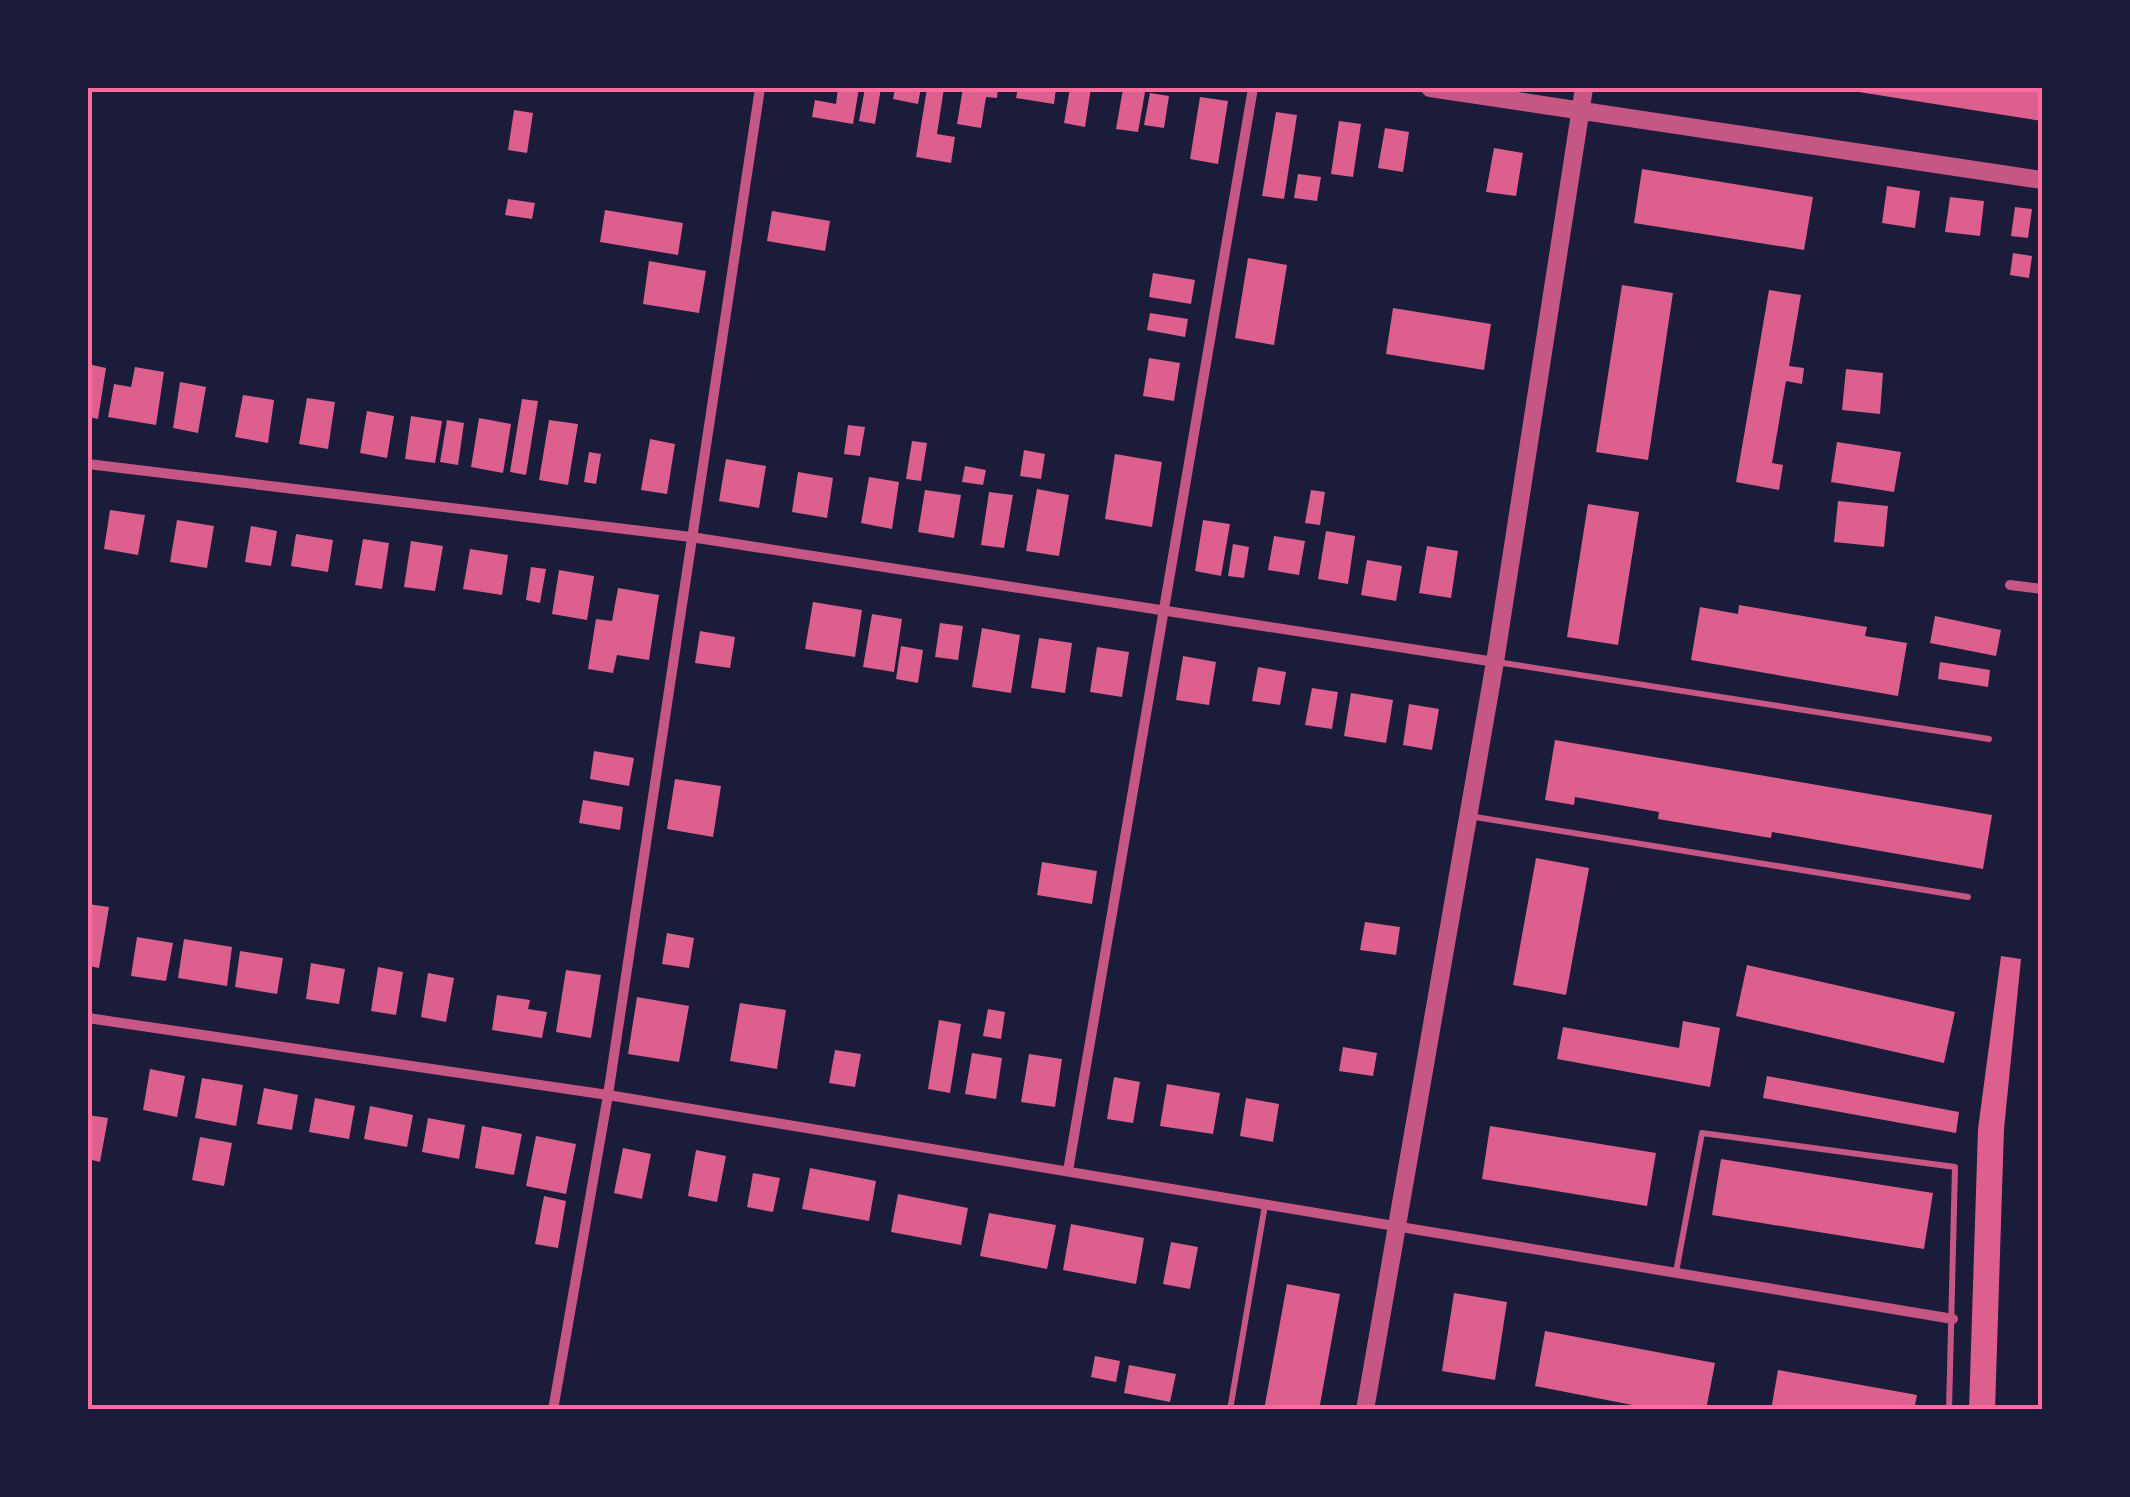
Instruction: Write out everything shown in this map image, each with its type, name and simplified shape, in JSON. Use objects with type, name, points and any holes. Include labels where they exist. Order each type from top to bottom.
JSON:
[{"type":"street","points":[[553,1410],[608,1094],[760,88]]},
{"type":"street","points":[[1068,1171],[1252,88]]},
{"type":"street","points":[[1430,88],[2042,180]]},
{"type":"street","points":[[1365,1410],[1495,662],[1584,88]]},
{"type":"street","points":[[88,464],[692,537],[1495,662]]},
{"type":"street","points":[[2010,584],[2042,589]]},
{"type":"street","points":[[88,1018],[608,1094],[1953,1319]]},
{"type":"lane","points":[[1495,662],[1990,739]]},
{"type":"lane","points":[[1468,816],[1968,898]]},
{"type":"lane","points":[[1676,1272],[1702,1133],[1956,1166],[1949,1410]]},
{"type":"lane","points":[[1230,1410],[1265,1204]]},
{"type":"building","points":[[838,88],[859,88],[853,124],[812,117],[815,100],[836,104]]},
{"type":"building","points":[[865,88],[881,88],[875,124],[859,121]]},
{"type":"building","points":[[895,88],[921,88],[918,104],[893,99]]},
{"type":"building","points":[[927,88],[944,88],[937,134],[955,137],[951,163],[916,157]]},
{"type":"building","points":[[963,88],[998,88],[997,98],[986,97],[981,128],[957,124]]},
{"type":"building","points":[[1018,88],[1056,88],[1054,104],[1016,98]]},
{"type":"building","points":[[1070,88],[1091,88],[1085,127],[1064,123]]},
{"type":"building","points":[[2042,88],[2042,121],[1846,90]]},
{"type":"building","points":[[1123,89],[1145,92],[1138,132],[1116,129]]},
{"type":"building","points":[[1150,93],[1169,96],[1164,128],[1144,125]]},
{"type":"building","points":[[1200,97],[1228,101],[1218,164],[1190,159]]},
{"type":"building","points":[[514,110],[533,113],[527,153],[508,150]]},
{"type":"building","points":[[1276,112],[1297,115],[1284,199],[1262,196]]},
{"type":"building","points":[[1339,121],[1361,124],[1353,177],[1331,174]]},
{"type":"building","points":[[1385,128],[1409,132],[1403,172],[1378,168]]},
{"type":"building","points":[[1494,148],[1523,153],[1516,196],[1486,192]]},
{"type":"building","points":[[1642,169],[1813,197],[1804,250],[1634,223]]},
{"type":"building","points":[[1298,174],[1321,177],[1317,201],[1294,198]]},
{"type":"building","points":[[1887,186],[1920,191],[1915,228],[1882,223]]},
{"type":"building","points":[[1950,197],[1984,201],[1980,236],[1945,232]]},
{"type":"building","points":[[508,199],[535,203],[532,219],[505,215]]},
{"type":"building","points":[[2015,207],[2032,209],[2028,238],[2011,236]]},
{"type":"building","points":[[605,210],[683,223],[678,255],[600,242]]},
{"type":"building","points":[[772,211],[830,221],[825,251],[767,241]]},
{"type":"building","points":[[2013,253],[2032,256],[2029,278],[2010,275]]},
{"type":"building","points":[[1248,258],[1287,265],[1274,345],[1235,338]]},
{"type":"building","points":[[649,261],[706,271],[699,313],[643,304]]},
{"type":"building","points":[[1153,273],[1195,280],[1191,304],[1149,297]]},
{"type":"building","points":[[1622,285],[1673,293],[1648,460],[1596,452]]},
{"type":"building","points":[[1769,290],[1801,295],[1789,366],[1804,368],[1802,384],[1786,381],[1772,463],[1783,465],[1779,490],[1736,482]]},
{"type":"building","points":[[1393,308],[1491,324],[1484,370],[1386,354]]},
{"type":"building","points":[[1150,313],[1188,319],[1185,337],[1147,330]]},
{"type":"building","points":[[1149,358],[1180,363],[1174,401],[1143,396]]},
{"type":"building","points":[[88,364],[106,368],[98,419],[88,417]]},
{"type":"building","points":[[135,367],[164,372],[156,425],[108,417],[114,384],[131,387]]},
{"type":"building","points":[[1846,369],[1883,373],[1880,414],[1842,410]]},
{"type":"building","points":[[180,382],[206,387],[198,433],[173,428]]},
{"type":"building","points":[[243,395],[274,400],[268,443],[235,437]]},
{"type":"building","points":[[307,398],[335,402],[328,449],[299,444]]},
{"type":"building","points":[[522,399],[538,401],[526,475],[510,472]]},
{"type":"building","points":[[367,411],[394,416],[387,458],[360,453]]},
{"type":"building","points":[[411,416],[442,421],[435,463],[405,459]]},
{"type":"building","points":[[479,418],[511,424],[503,473],[471,467]]},
{"type":"building","points":[[447,420],[464,423],[458,465],[440,462]]},
{"type":"building","points":[[549,420],[578,424],[568,485],[539,480]]},
{"type":"building","points":[[848,425],[865,427],[860,456],[844,454]]},
{"type":"building","points":[[650,439],[675,444],[667,494],[641,490]]},
{"type":"building","points":[[912,441],[927,443],[921,481],[906,479]]},
{"type":"building","points":[[1837,442],[1901,452],[1894,492],[1831,482]]},
{"type":"building","points":[[1024,450],[1045,454],[1041,479],[1020,476]]},
{"type":"building","points":[[589,452],[601,454],[596,484],[584,482]]},
{"type":"building","points":[[1115,454],[1162,462],[1152,527],[1105,519]]},
{"type":"building","points":[[726,459],[766,466],[759,508],[719,501]]},
{"type":"building","points":[[965,466],[986,470],[983,485],[962,482]]},
{"type":"building","points":[[798,472],[833,478],[827,518],[792,512]]},
{"type":"building","points":[[869,477],[899,482],[892,529],[861,523]]},
{"type":"building","points":[[1037,489],[1069,495],[1059,556],[1026,551]]},
{"type":"building","points":[[925,490],[961,495],[954,538],[918,532]]},
{"type":"building","points":[[1311,490],[1325,492],[1320,525],[1305,523]]},
{"type":"building","points":[[989,492],[1013,495],[1004,548],[981,545]]},
{"type":"building","points":[[1838,501],[1888,506],[1884,547],[1834,542]]},
{"type":"building","points":[[1588,504],[1639,512],[1618,645],[1567,637]]},
{"type":"building","points":[[110,510],[145,515],[138,555],[104,549]]},
{"type":"building","points":[[177,520],[214,526],[207,568],[170,562]]},
{"type":"building","points":[[1203,520],[1230,524],[1221,576],[1195,571]]},
{"type":"building","points":[[251,526],[277,531],[271,566],[245,562]]},
{"type":"building","points":[[1326,531],[1355,536],[1348,584],[1318,579]]},
{"type":"building","points":[[296,534],[333,540],[328,572],[291,566]]},
{"type":"building","points":[[1274,536],[1305,541],[1299,575],[1268,570]]},
{"type":"building","points":[[363,539],[389,543],[382,589],[355,585]]},
{"type":"building","points":[[411,541],[443,546],[435,591],[404,587]]},
{"type":"building","points":[[1233,544],[1249,547],[1244,578],[1228,576]]},
{"type":"building","points":[[1427,546],[1458,551],[1451,598],[1419,593]]},
{"type":"building","points":[[470,549],[508,555],[502,595],[463,589]]},
{"type":"building","points":[[1367,560],[1402,566],[1396,601],[1361,595]]},
{"type":"building","points":[[531,567],[546,569],[540,603],[526,600]]},
{"type":"building","points":[[559,570],[594,576],[587,620],[552,614]]},
{"type":"building","points":[[618,588],[659,595],[649,660],[617,655],[613,673],[588,669],[596,619],[612,621]]},
{"type":"building","points":[[813,602],[862,610],[855,657],[805,649]]},
{"type":"building","points":[[1739,605],[1867,627],[1865,636],[1907,643],[1898,696],[1691,660],[1700,607],[1738,614]]},
{"type":"building","points":[[872,614],[902,619],[894,672],[863,667]]},
{"type":"building","points":[[1935,616],[2001,630],[1996,656],[1930,643]]},
{"type":"building","points":[[940,623],[963,626],[958,660],[935,657]]},
{"type":"building","points":[[982,628],[1020,635],[1011,693],[972,687]]},
{"type":"building","points":[[700,631],[735,637],[730,668],[695,663]]},
{"type":"building","points":[[1039,638],[1072,643],[1065,693],[1031,688]]},
{"type":"building","points":[[901,646],[923,650],[918,683],[896,679]]},
{"type":"building","points":[[1097,647],[1129,652],[1122,697],[1090,692]]},
{"type":"building","points":[[1183,656],[1216,662],[1209,705],[1176,700]]},
{"type":"building","points":[[1940,662],[1990,670],[1988,687],[1938,679]]},
{"type":"building","points":[[1258,667],[1286,672],[1280,705],[1252,701]]},
{"type":"building","points":[[1312,688],[1338,692],[1332,729],[1305,725]]},
{"type":"building","points":[[1351,693],[1393,700],[1386,743],[1344,736]]},
{"type":"building","points":[[1409,704],[1439,709],[1432,750],[1403,745]]},
{"type":"building","points":[[1555,740],[1992,815],[1983,869],[1772,832],[1771,838],[1658,819],[1659,812],[1575,797],[1574,805],[1545,800]]},
{"type":"building","points":[[594,751],[634,758],[629,786],[590,779]]},
{"type":"building","points":[[675,779],[721,786],[713,837],[667,829]]},
{"type":"building","points":[[583,800],[623,807],[620,830],[579,823]]},
{"type":"building","points":[[1536,858],[1589,868],[1566,995],[1513,985]]},
{"type":"building","points":[[1042,862],[1097,871],[1092,904],[1037,895]]},
{"type":"building","points":[[88,904],[109,907],[99,968],[88,966]]},
{"type":"building","points":[[1365,922],[1400,927],[1396,955],[1360,950]]},
{"type":"building","points":[[667,933],[694,938],[689,968],[662,964]]},
{"type":"building","points":[[137,937],[173,943],[166,981],[131,976]]},
{"type":"building","points":[[184,939],[232,947],[227,986],[178,978]]},
{"type":"building","points":[[240,951],[283,958],[277,994],[235,987]]},
{"type":"building","points":[[2001,956],[2021,959],[2004,1129],[1995,1410],[1969,1410],[1978,1129]]},
{"type":"building","points":[[311,963],[345,969],[339,1004],[306,999]]},
{"type":"building","points":[[1747,965],[1955,1012],[1944,1063],[1736,1016]]},
{"type":"building","points":[[378,967],[403,972],[396,1015],[371,1011]]},
{"type":"building","points":[[566,970],[601,975],[591,1038],[556,1032]]},
{"type":"building","points":[[428,973],[454,978],[446,1022],[421,1017]]},
{"type":"building","points":[[497,995],[530,1000],[528,1009],[547,1012],[542,1038],[492,1030]]},
{"type":"building","points":[[637,997],[689,1006],[679,1062],[628,1054]]},
{"type":"building","points":[[740,1003],[786,1010],[777,1069],[730,1061]]},
{"type":"building","points":[[988,1009],[1005,1012],[1001,1039],[983,1036]]},
{"type":"building","points":[[939,1020],[961,1024],[950,1093],[928,1089]]},
{"type":"building","points":[[1683,1021],[1720,1028],[1710,1087],[1557,1059],[1563,1027],[1679,1048]]},
{"type":"building","points":[[1343,1047],[1377,1053],[1373,1076],[1339,1071]]},
{"type":"building","points":[[835,1050],[861,1054],[855,1087],[829,1083]]},
{"type":"building","points":[[972,1053],[1002,1058],[996,1099],[965,1094]]},
{"type":"building","points":[[1029,1054],[1062,1059],[1055,1107],[1021,1102]]},
{"type":"building","points":[[150,1069],[185,1076],[177,1117],[143,1110]]},
{"type":"building","points":[[1767,1076],[1959,1112],[1956,1133],[1763,1098]]},
{"type":"building","points":[[1114,1077],[1140,1082],[1133,1123],[1107,1119]]},
{"type":"building","points":[[202,1078],[243,1085],[236,1126],[195,1118]]},
{"type":"building","points":[[1167,1084],[1220,1093],[1213,1134],[1160,1126]]},
{"type":"building","points":[[264,1088],[298,1095],[292,1130],[257,1124]]},
{"type":"building","points":[[315,1098],[355,1106],[349,1139],[309,1132]]},
{"type":"building","points":[[1246,1098],[1279,1104],[1273,1142],[1240,1136]]},
{"type":"building","points":[[370,1106],[413,1115],[407,1147],[364,1139]]},
{"type":"building","points":[[88,1115],[108,1118],[100,1162],[88,1159]]},
{"type":"building","points":[[428,1118],[465,1125],[459,1159],[422,1152]]},
{"type":"building","points":[[482,1126],[522,1134],[514,1175],[475,1168]]},
{"type":"building","points":[[1490,1126],[1656,1153],[1647,1206],[1482,1179]]},
{"type":"building","points":[[536,1136],[576,1144],[566,1194],[526,1186]]},
{"type":"building","points":[[200,1137],[232,1143],[224,1186],[192,1180]]},
{"type":"building","points":[[623,1148],[651,1154],[642,1199],[614,1193]]},
{"type":"building","points":[[696,1150],[726,1156],[717,1202],[688,1196]]},
{"type":"building","points":[[1721,1159],[1933,1193],[1924,1249],[1712,1215]]},
{"type":"building","points":[[810,1168],[876,1181],[869,1221],[802,1209]]},
{"type":"building","points":[[753,1173],[780,1178],[773,1212],[747,1207]]},
{"type":"building","points":[[898,1194],[968,1208],[961,1245],[891,1232]]},
{"type":"building","points":[[544,1196],[566,1201],[558,1248],[535,1244]]},
{"type":"building","points":[[989,1213],[1056,1225],[1047,1269],[980,1256]]},
{"type":"building","points":[[1071,1224],[1144,1238],[1136,1284],[1063,1270]]},
{"type":"building","points":[[1171,1242],[1198,1247],[1190,1289],[1163,1284]]},
{"type":"building","points":[[1287,1284],[1340,1294],[1319,1410],[1264,1410]]},
{"type":"building","points":[[1454,1293],[1507,1302],[1495,1380],[1442,1371]]},
{"type":"building","points":[[1545,1331],[1715,1363],[1706,1410],[1658,1410],[1535,1386]]},
{"type":"building","points":[[1095,1356],[1120,1361],[1116,1382],[1091,1377]]},
{"type":"building","points":[[1129,1365],[1176,1374],[1170,1402],[1124,1393]]},
{"type":"building","points":[[1778,1370],[1917,1395],[1914,1410],[1771,1410]]}]
